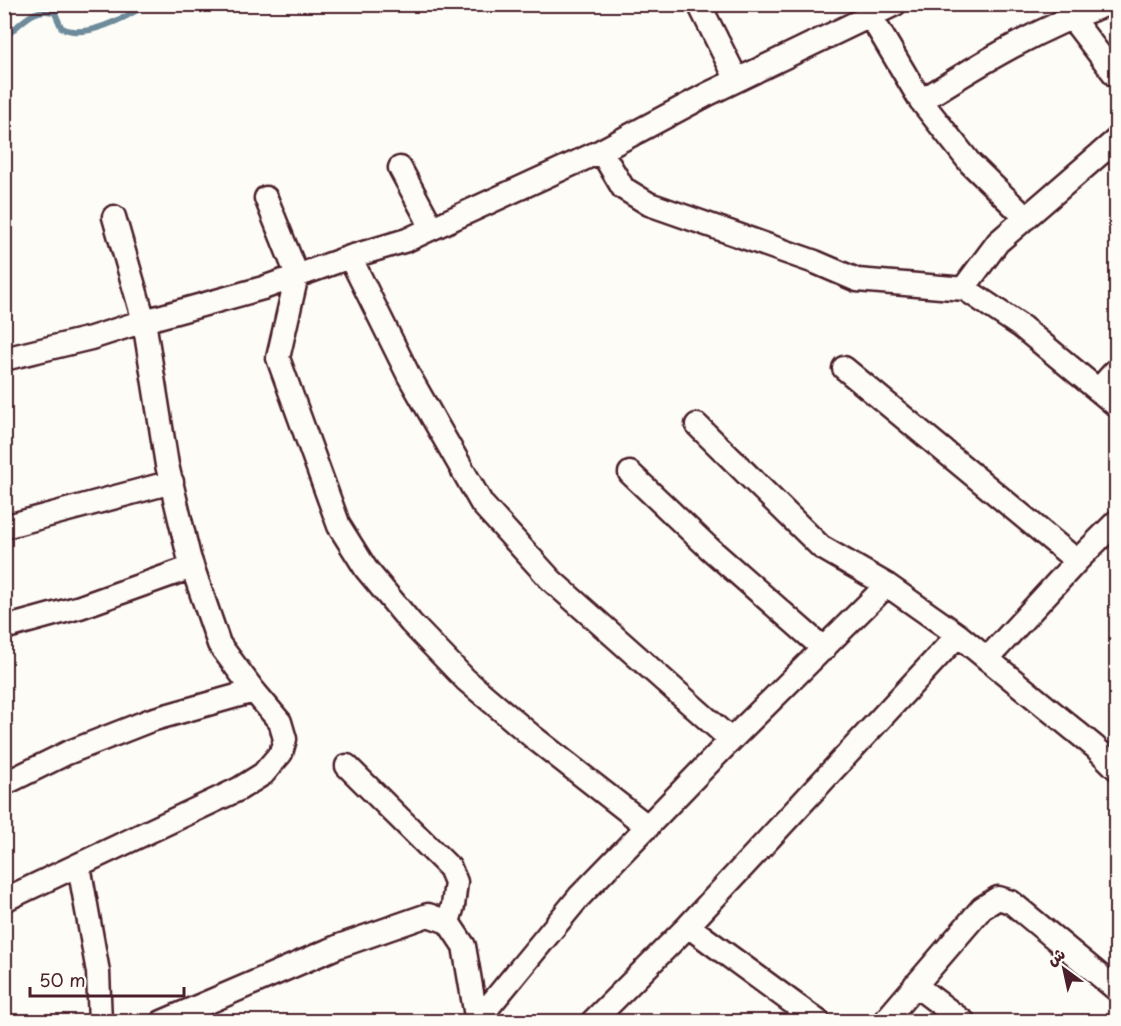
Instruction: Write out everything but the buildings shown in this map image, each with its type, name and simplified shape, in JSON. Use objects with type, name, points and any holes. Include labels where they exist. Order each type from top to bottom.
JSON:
[{"type":"street","points":[[699,4],[737,80]]},
{"type":"street","points":[[4,359],[91,338],[263,288],[350,257],[407,240],[601,151],[868,11],[895,4]]},
{"type":"street","points":[[921,100],[1002,50],[1071,17],[1108,4]]},
{"type":"street","points":[[868,11],[921,100],[970,163],[1026,218]]},
{"type":"street","points":[[1071,17],[1116,76]]},
{"type":"street","points":[[963,289],[998,242],[1116,140]]},
{"type":"street","points":[[601,151],[622,188],[649,204],[815,262],[857,280],[963,289],[1022,327],[1116,405]]},
{"type":"street","points":[[400,168],[429,222],[424,232]]},
{"type":"street","points":[[266,198],[297,275],[278,358],[339,526],[366,569],[411,624],[466,680],[533,737],[648,827]]},
{"type":"street","points":[[4,900],[239,789],[263,774],[281,753],[285,739],[280,722],[254,692],[219,644],[192,567],[172,482],[144,321],[114,217]]},
{"type":"street","points":[[350,257],[410,376],[483,504],[551,580],[731,740]]},
{"type":"street","points":[[844,368],[1077,561]]},
{"type":"street","points":[[1098,390],[1116,370]]},
{"type":"street","points":[[697,425],[821,547],[887,585],[958,636],[1095,747],[1116,768]]},
{"type":"street","points":[[630,473],[709,548],[824,649]]},
{"type":"street","points":[[4,527],[172,482]]},
{"type":"street","points":[[987,658],[1116,522]]},
{"type":"street","points":[[4,628],[80,607],[192,567]]},
{"type":"street","points":[[477,1021],[579,897],[731,740],[887,585]]},
{"type":"street","points":[[592,1022],[688,926],[958,636]]},
{"type":"street","points":[[4,784],[67,753],[151,720],[254,692]]},
{"type":"street","points":[[348,766],[450,868],[456,882],[448,922]]},
{"type":"street","points":[[79,866],[98,972],[100,1022]]},
{"type":"street","points":[[884,1022],[982,908],[998,898],[1011,902],[1116,989]]},
{"type":"street","points":[[162,1022],[209,1012],[339,946],[428,915],[448,922],[464,946],[477,1021]]},
{"type":"street","points":[[688,926],[819,1022]]},
{"type":"street","points":[[915,985],[964,1022]]},
{"type":"waterway","points":[[4,38],[28,18],[41,11],[55,13],[61,27],[70,31],[81,31],[105,26],[146,4]]}]
